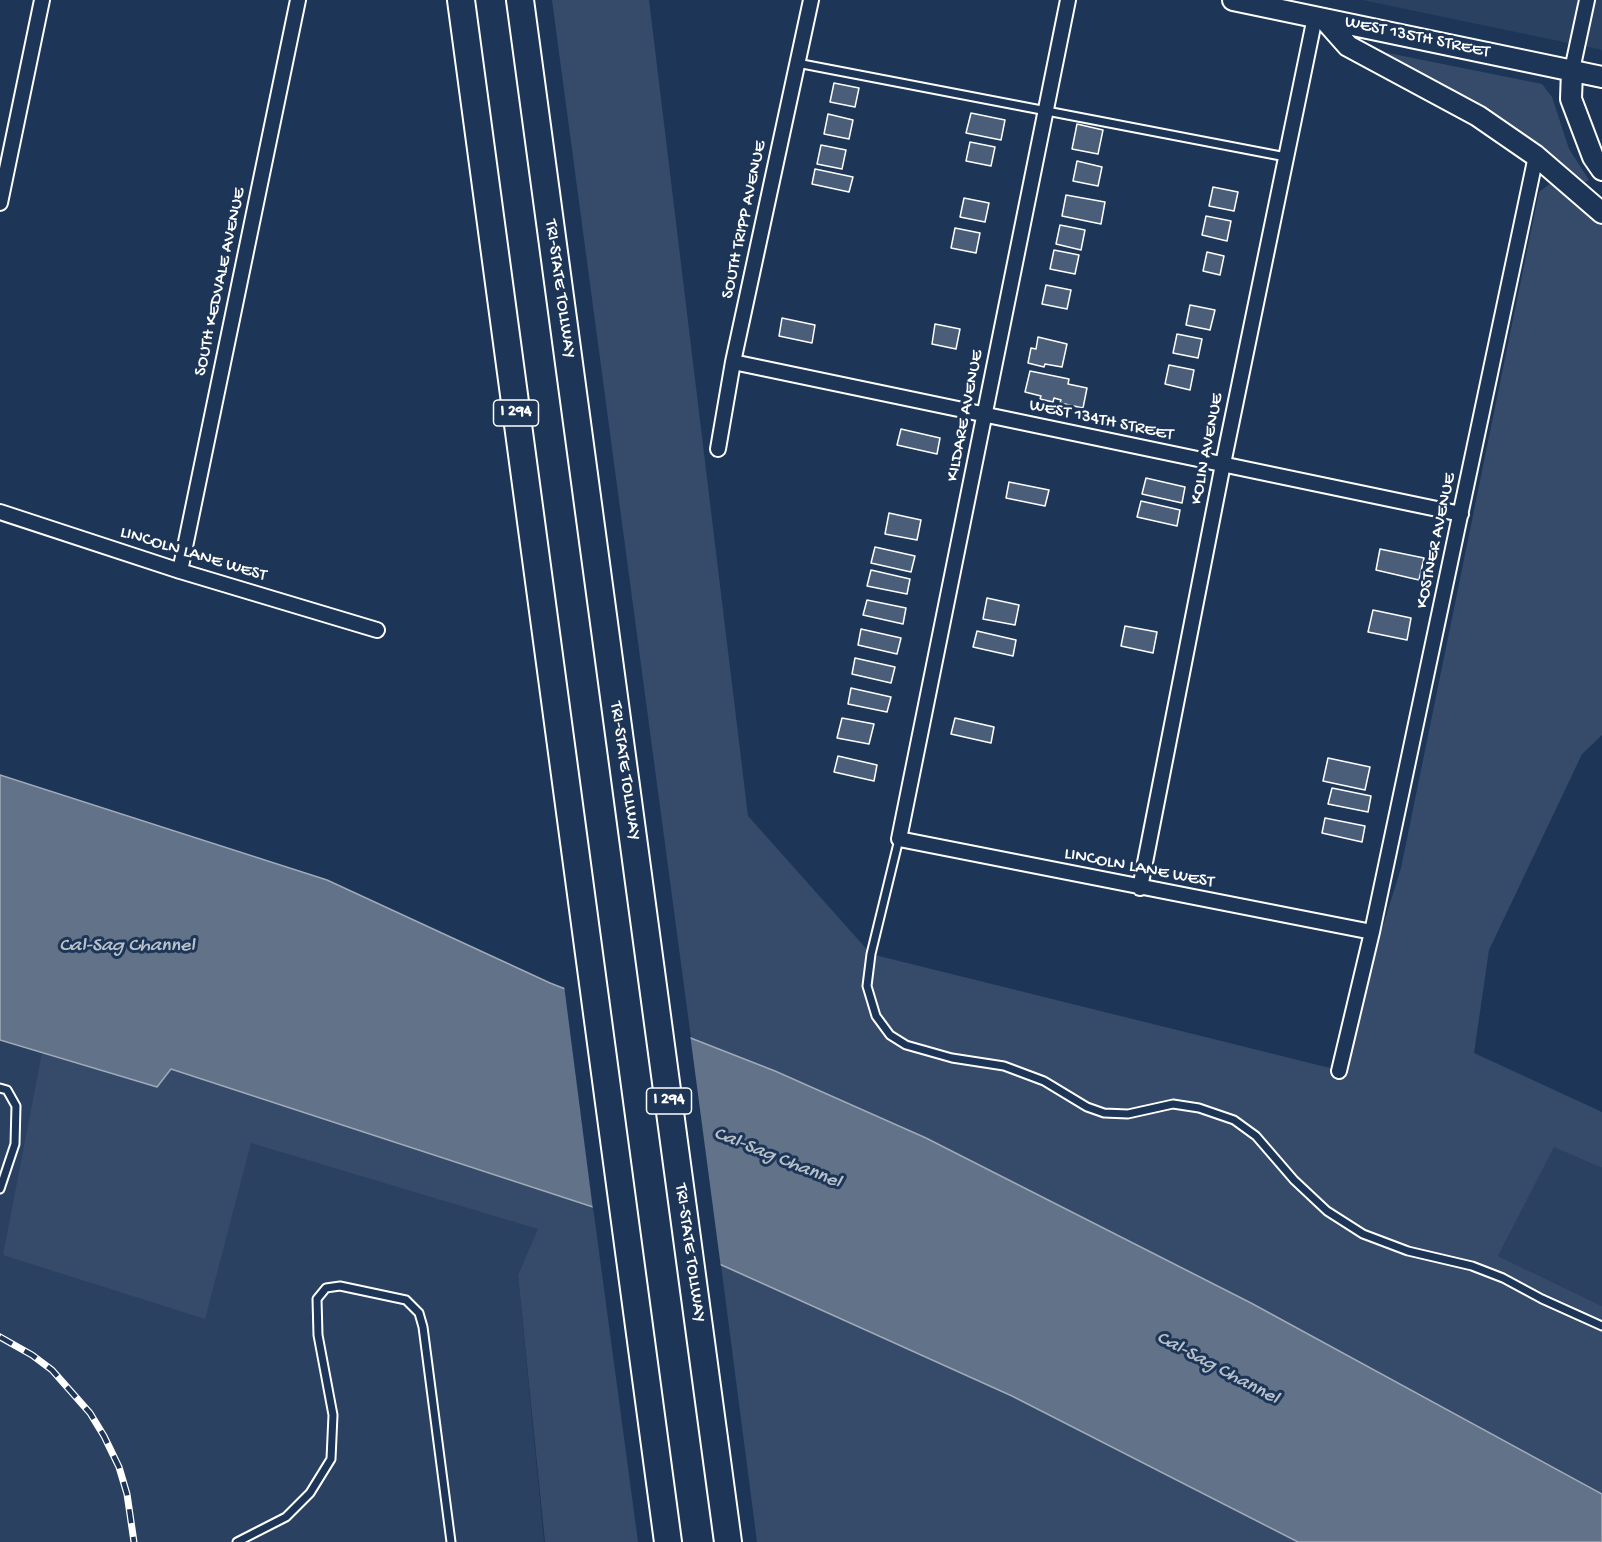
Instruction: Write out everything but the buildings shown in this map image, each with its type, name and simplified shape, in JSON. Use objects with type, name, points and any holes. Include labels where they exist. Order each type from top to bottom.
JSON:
[{"type":"highway","name":"I 294","points":[[461,0],[668,1542]]},
{"type":"highway","name":"TRI-STATE TOLLWAY","points":[[520,0],[728,1542]]},
{"type":"street","points":[[0,203],[42,0]]},
{"type":"street","name":"SOUTH KEDVALE AVENUE","points":[[180,571],[298,0]]},
{"type":"street","name":"SOUTH TRIPP AVENUE","points":[[718,449],[733,362],[811,0]]},
{"type":"street","name":"KILDARE AVENUE","points":[[899,839],[1068,0]]},
{"type":"street","name":"WEST 135TH STREET","points":[[1233,0],[1602,77]]},
{"type":"street","points":[[1587,0],[1572,70],[1571,99],[1593,157],[1602,170]]},
{"type":"street","points":[[1320,18],[1347,46],[1478,116],[1536,156],[1602,213]]},
{"type":"street","name":"KOLIN AVENUE","points":[[1140,888],[1286,157],[1320,18]]},
{"type":"street","name":"KOSTNER AVENUE","points":[[1339,1071],[1372,932],[1536,156]]},
{"type":"street","name":"WEST 134TH STREET","points":[[733,362],[1461,514]]},
{"type":"street","name":"LINCOLN LANE WEST","points":[[0,512],[180,571],[377,630]]},
{"type":"street","name":"LINCOLN LANE WEST","points":[[899,839],[1372,932]]},
{"type":"lane","points":[[797,63],[1286,157]]},
{"type":"lane","points":[[899,839],[871,954],[867,986],[876,1016],[890,1035],[906,1045],[952,1058],[1004,1066],[1044,1081],[1087,1107],[1104,1113],[1128,1114],[1173,1104],[1199,1108],[1234,1120],[1256,1136],[1294,1180],[1327,1211],[1363,1234],[1408,1251],[1472,1266],[1503,1278],[1542,1299],[1602,1326]]},
{"type":"lane","points":[[0,1088],[7,1090],[16,1106],[15,1144],[0,1189]]},
{"type":"lane","points":[[237,1542],[285,1517],[310,1493],[331,1460],[333,1415],[318,1335],[317,1299],[326,1288],[340,1286],[406,1300],[419,1312],[423,1327],[451,1542]]},
{"type":"shaded area","points":[[552,0],[649,0],[748,816],[871,954],[1338,1070],[1401,868],[1539,192],[1550,184],[1561,186],[1602,223],[1602,735],[1582,754],[1489,950],[1474,1053],[1602,1112],[1602,1168],[1554,1147],[1498,1256],[1602,1306],[1602,1494],[1251,1303],[926,1138],[775,1071],[691,1038]]},
{"type":"shaded area","points":[[1362,0],[1602,0],[1602,50]]},
{"type":"shaded area","points":[[1378,51],[1542,84],[1552,97],[1569,149],[1589,180],[1583,183],[1526,139]]},
{"type":"shaded area","points":[[0,1040],[157,1087],[555,1194],[518,1275],[544,1542],[0,1542]]},
{"type":"shaded area","points":[[42,1053],[157,1087],[171,1069],[593,1207],[638,1542],[545,1542],[518,1275],[538,1229],[251,1143],[205,1319],[3,1255]]},
{"type":"shaded area","points":[[1554,1146],[1602,1168],[1602,1306],[1498,1256]]},
{"type":"shaded area","points":[[721,1265],[1012,1396],[1298,1542],[757,1542]]},
{"type":"water","name":"Cal-Sag Channel","points":[[0,775],[327,880],[550,983],[775,1071],[926,1138],[1251,1303],[1602,1494],[1602,1542],[1298,1542],[1012,1396],[593,1207],[171,1069],[157,1087],[0,1040]]},
{"type":"pier","points":[[564,985],[690,1034],[721,1268],[593,1210]]},
{"type":"railway","points":[[0,1337],[32,1355],[52,1370],[90,1413],[119,1467],[127,1494],[134,1542]]}]
